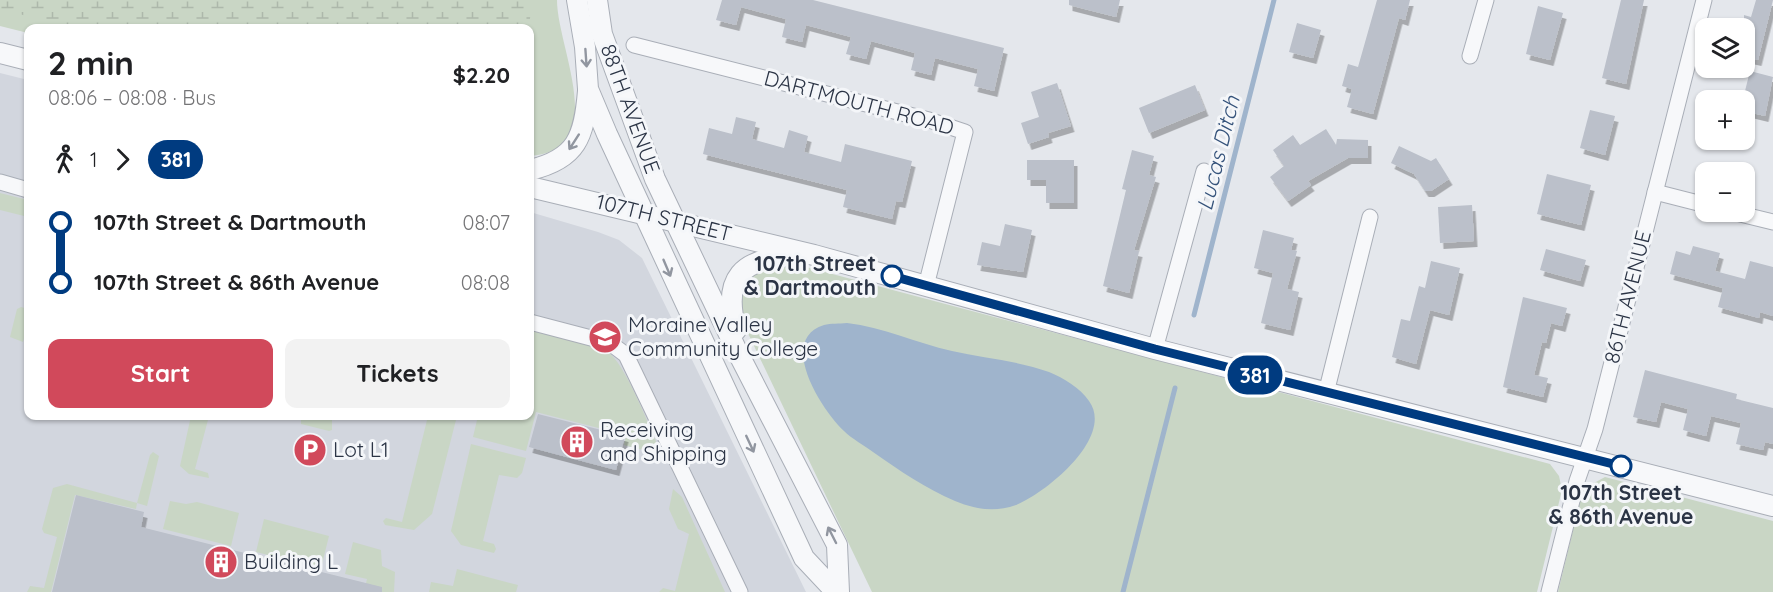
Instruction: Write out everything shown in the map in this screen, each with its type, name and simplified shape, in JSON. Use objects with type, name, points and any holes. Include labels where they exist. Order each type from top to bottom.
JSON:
[{"type":"street","name":"88TH AVENUE","points":[[578,0],[588,89],[670,275],[804,558],[837,592]]},
{"type":"street","name":"88TH AVENUE","points":[[597,0],[602,34],[616,78],[655,178],[737,351],[769,409],[837,545],[837,592]]},
{"type":"street","points":[[1470,56],[1486,0]]},
{"type":"street","name":"86TH AVENUE","points":[[1549,592],[1585,457],[1595,429],[1704,0]]},
{"type":"street","name":"DARTMOUTH ROAD","points":[[634,45],[929,120],[965,132],[926,286]]},
{"type":"street","points":[[0,52],[24,59]]},
{"type":"street","points":[[534,169],[555,164],[572,147],[585,124],[588,89]]},
{"type":"street","points":[[1155,349],[1204,171]]},
{"type":"street","points":[[0,182],[24,189]]},
{"type":"street","name":"107TH STREET","points":[[534,188],[814,255],[1155,349],[1773,506]]},
{"type":"street","points":[[1655,192],[1695,202]]},
{"type":"street","points":[[1326,393],[1370,217]]},
{"type":"street","points":[[1755,218],[1773,222]]},
{"type":"street","points":[[737,351],[738,334],[730,302],[734,284],[740,275],[747,267],[765,258],[814,255]]},
{"type":"street","points":[[534,323],[610,343],[626,355],[740,592]]},
{"type":"shaded area","name":"Moraine Valley Community College","points":[[0,73],[24,79],[24,420],[534,420],[534,213],[619,240],[642,258],[806,592],[0,592]]},
{"type":"green space","points":[[0,0],[557,0],[574,94],[575,117],[569,136],[555,150],[534,155],[534,24],[24,24],[24,32],[0,26]]},
{"type":"green space","points":[[0,0],[532,0],[529,24],[58,24],[0,9]]},
{"type":"green space","points":[[0,193],[24,199],[24,216],[0,210]]},
{"type":"green space","points":[[786,266],[806,267],[1550,464],[1559,476],[1562,490],[1537,592],[872,592],[744,325],[739,300],[742,285],[758,272]]},
{"type":"green space","points":[[24,308],[23,342],[10,337],[17,309]]},
{"type":"green space","points":[[534,331],[582,342],[609,353],[616,360],[631,385],[662,455],[624,445],[626,435],[536,412],[534,420]]},
{"type":"green space","points":[[190,420],[208,420],[195,469],[208,473],[209,478],[189,474],[180,466]]},
{"type":"green space","points":[[301,420],[332,420],[332,430],[329,431],[301,424]]},
{"type":"green space","points":[[427,420],[456,420],[432,514],[414,530],[385,525],[383,521],[386,518],[402,522]]},
{"type":"green space","points":[[477,420],[534,420],[526,451],[473,437]]},
{"type":"green space","points":[[471,444],[526,458],[522,473],[517,478],[499,475],[483,541],[494,544],[496,549],[494,553],[461,545],[451,531]]},
{"type":"green space","points":[[153,452],[159,456],[147,506],[137,503],[150,455]]},
{"type":"green space","points":[[1605,477],[1773,521],[1773,592],[1558,592],[1583,489]]},
{"type":"green space","points":[[67,484],[137,503],[136,509],[75,495],[51,592],[27,592],[30,586],[44,588],[57,537],[44,533],[42,529],[53,488]]},
{"type":"green space","points":[[673,489],[682,497],[725,592],[659,592],[663,588],[675,591],[689,534],[678,529],[669,509]]},
{"type":"green space","points":[[170,501],[186,504],[197,502],[239,513],[231,546],[163,529]]},
{"type":"green space","points":[[264,519],[329,536],[321,568],[256,552]]},
{"type":"green space","points":[[353,542],[381,550],[382,566],[395,572],[394,592],[364,592],[367,579],[345,574]]},
{"type":"green space","points":[[457,569],[518,585],[516,592],[429,592],[431,582],[453,586]]},
{"type":"water","points":[[847,323],[874,328],[952,351],[1026,365],[1049,372],[1076,388],[1089,401],[1095,415],[1093,431],[1074,462],[1044,489],[1029,499],[1000,509],[977,508],[955,501],[933,491],[847,434],[825,409],[808,376],[804,360],[804,345],[810,333],[824,325]]},
{"type":"building","points":[[722,0],[813,0],[1004,48],[994,91],[974,86],[978,69],[935,58],[931,75],[911,70],[915,53],[871,41],[866,59],[846,54],[851,37],[806,25],[802,42],[782,37],[786,19],[741,7],[736,25],[716,20]]},
{"type":"building","points":[[1069,0],[1120,0],[1116,17],[1069,5]]},
{"type":"building","points":[[1377,0],[1410,0],[1405,20],[1399,18],[1373,114],[1347,107],[1352,89],[1342,86],[1348,64],[1358,67]]},
{"type":"building","points":[[1621,0],[1644,0],[1626,84],[1602,78]]},
{"type":"building","points":[[1756,0],[1773,0],[1758,60],[1755,59],[1755,18],[1744,18],[1744,15],[1751,17]]},
{"type":"building","points":[[1538,6],[1563,13],[1550,60],[1526,54]]},
{"type":"building","points":[[1297,23],[1321,30],[1313,58],[1289,52]]},
{"type":"building","points":[[1755,72],[1773,77],[1765,116],[1755,114],[1755,90],[1745,90],[1748,78],[1755,78]]},
{"type":"building","points":[[1057,83],[1071,126],[1048,133],[1049,137],[1028,144],[1021,123],[1039,117],[1031,92]]},
{"type":"building","points":[[1195,85],[1205,110],[1149,133],[1139,108]]},
{"type":"building","points":[[1590,110],[1615,116],[1605,155],[1580,148]]},
{"type":"building","points":[[736,117],[756,122],[752,139],[784,148],[789,130],[808,136],[804,152],[841,162],[845,144],[912,161],[902,202],[896,201],[892,219],[843,207],[847,190],[703,154],[709,128],[732,134]]},
{"type":"building","points":[[1326,129],[1336,145],[1337,139],[1368,140],[1368,158],[1348,158],[1308,181],[1311,185],[1288,201],[1270,177],[1284,166],[1273,150],[1293,135],[1300,145]]},
{"type":"building","points":[[1399,146],[1431,161],[1436,158],[1449,179],[1431,191],[1425,191],[1414,174],[1391,163]]},
{"type":"building","points":[[1132,150],[1154,156],[1149,175],[1156,177],[1134,250],[1139,251],[1129,293],[1103,286],[1126,190],[1122,189]]},
{"type":"building","points":[[1027,160],[1074,160],[1074,203],[1046,203],[1046,180],[1027,180]]},
{"type":"building","points":[[1547,174],[1591,185],[1581,225],[1537,214]]},
{"type":"building","points":[[1472,205],[1474,241],[1440,243],[1438,207]]},
{"type":"building","points":[[1005,224],[1032,230],[1023,272],[977,265],[982,242],[1000,246]]},
{"type":"building","points":[[1263,230],[1294,238],[1291,250],[1297,251],[1287,289],[1299,292],[1290,330],[1261,323],[1273,273],[1254,268]]},
{"type":"building","points":[[1693,246],[1720,253],[1715,271],[1745,279],[1750,261],[1773,267],[1773,316],[1760,312],[1759,318],[1718,307],[1723,288],[1670,274],[1676,251],[1690,255]]},
{"type":"building","points":[[1546,249],[1586,260],[1580,281],[1540,270]]},
{"type":"building","points":[[1431,261],[1460,268],[1449,315],[1430,310],[1416,364],[1392,357],[1401,319],[1410,321],[1419,286],[1425,288]]},
{"type":"building","points":[[1523,297],[1567,308],[1562,326],[1551,323],[1546,343],[1542,342],[1534,375],[1548,378],[1543,397],[1503,387]]},
{"type":"building","points":[[1645,370],[1737,394],[1736,399],[1773,408],[1773,444],[1765,442],[1763,450],[1736,444],[1741,423],[1711,416],[1706,436],[1683,430],[1688,409],[1661,402],[1656,422],[1633,417]]},
{"type":"building","name":"Receiving and Shipping","points":[[538,414],[625,436],[616,470],[529,447]]},
{"type":"building","points":[[76,495],[144,512],[141,527],[382,587],[382,592],[52,592]]},
{"type":"waterway","name":"Lucas Ditch","points":[[1194,315],[1274,0]]},
{"type":"waterway","name":"Lucas Ditch","points":[[1123,592],[1175,388]]},
{"type":"bus line","name":"381","points":[[892,276],[1155,349],[1621,466]]},
{"type":"place","name":"107th Street & Dartmouth","points":[[892,276]]},
{"type":"place","name":"Moraine Valley Community College","points":[[605,337]]},
{"type":"place","name":"Receiving and Shipping","points":[[577,442]]},
{"type":"place","name":"Lot L1","points":[[310,450]]},
{"type":"place","name":"107th Street & 86th Avenue","points":[[1621,466]]},
{"type":"place","name":"Building L","points":[[221,562]]}]
